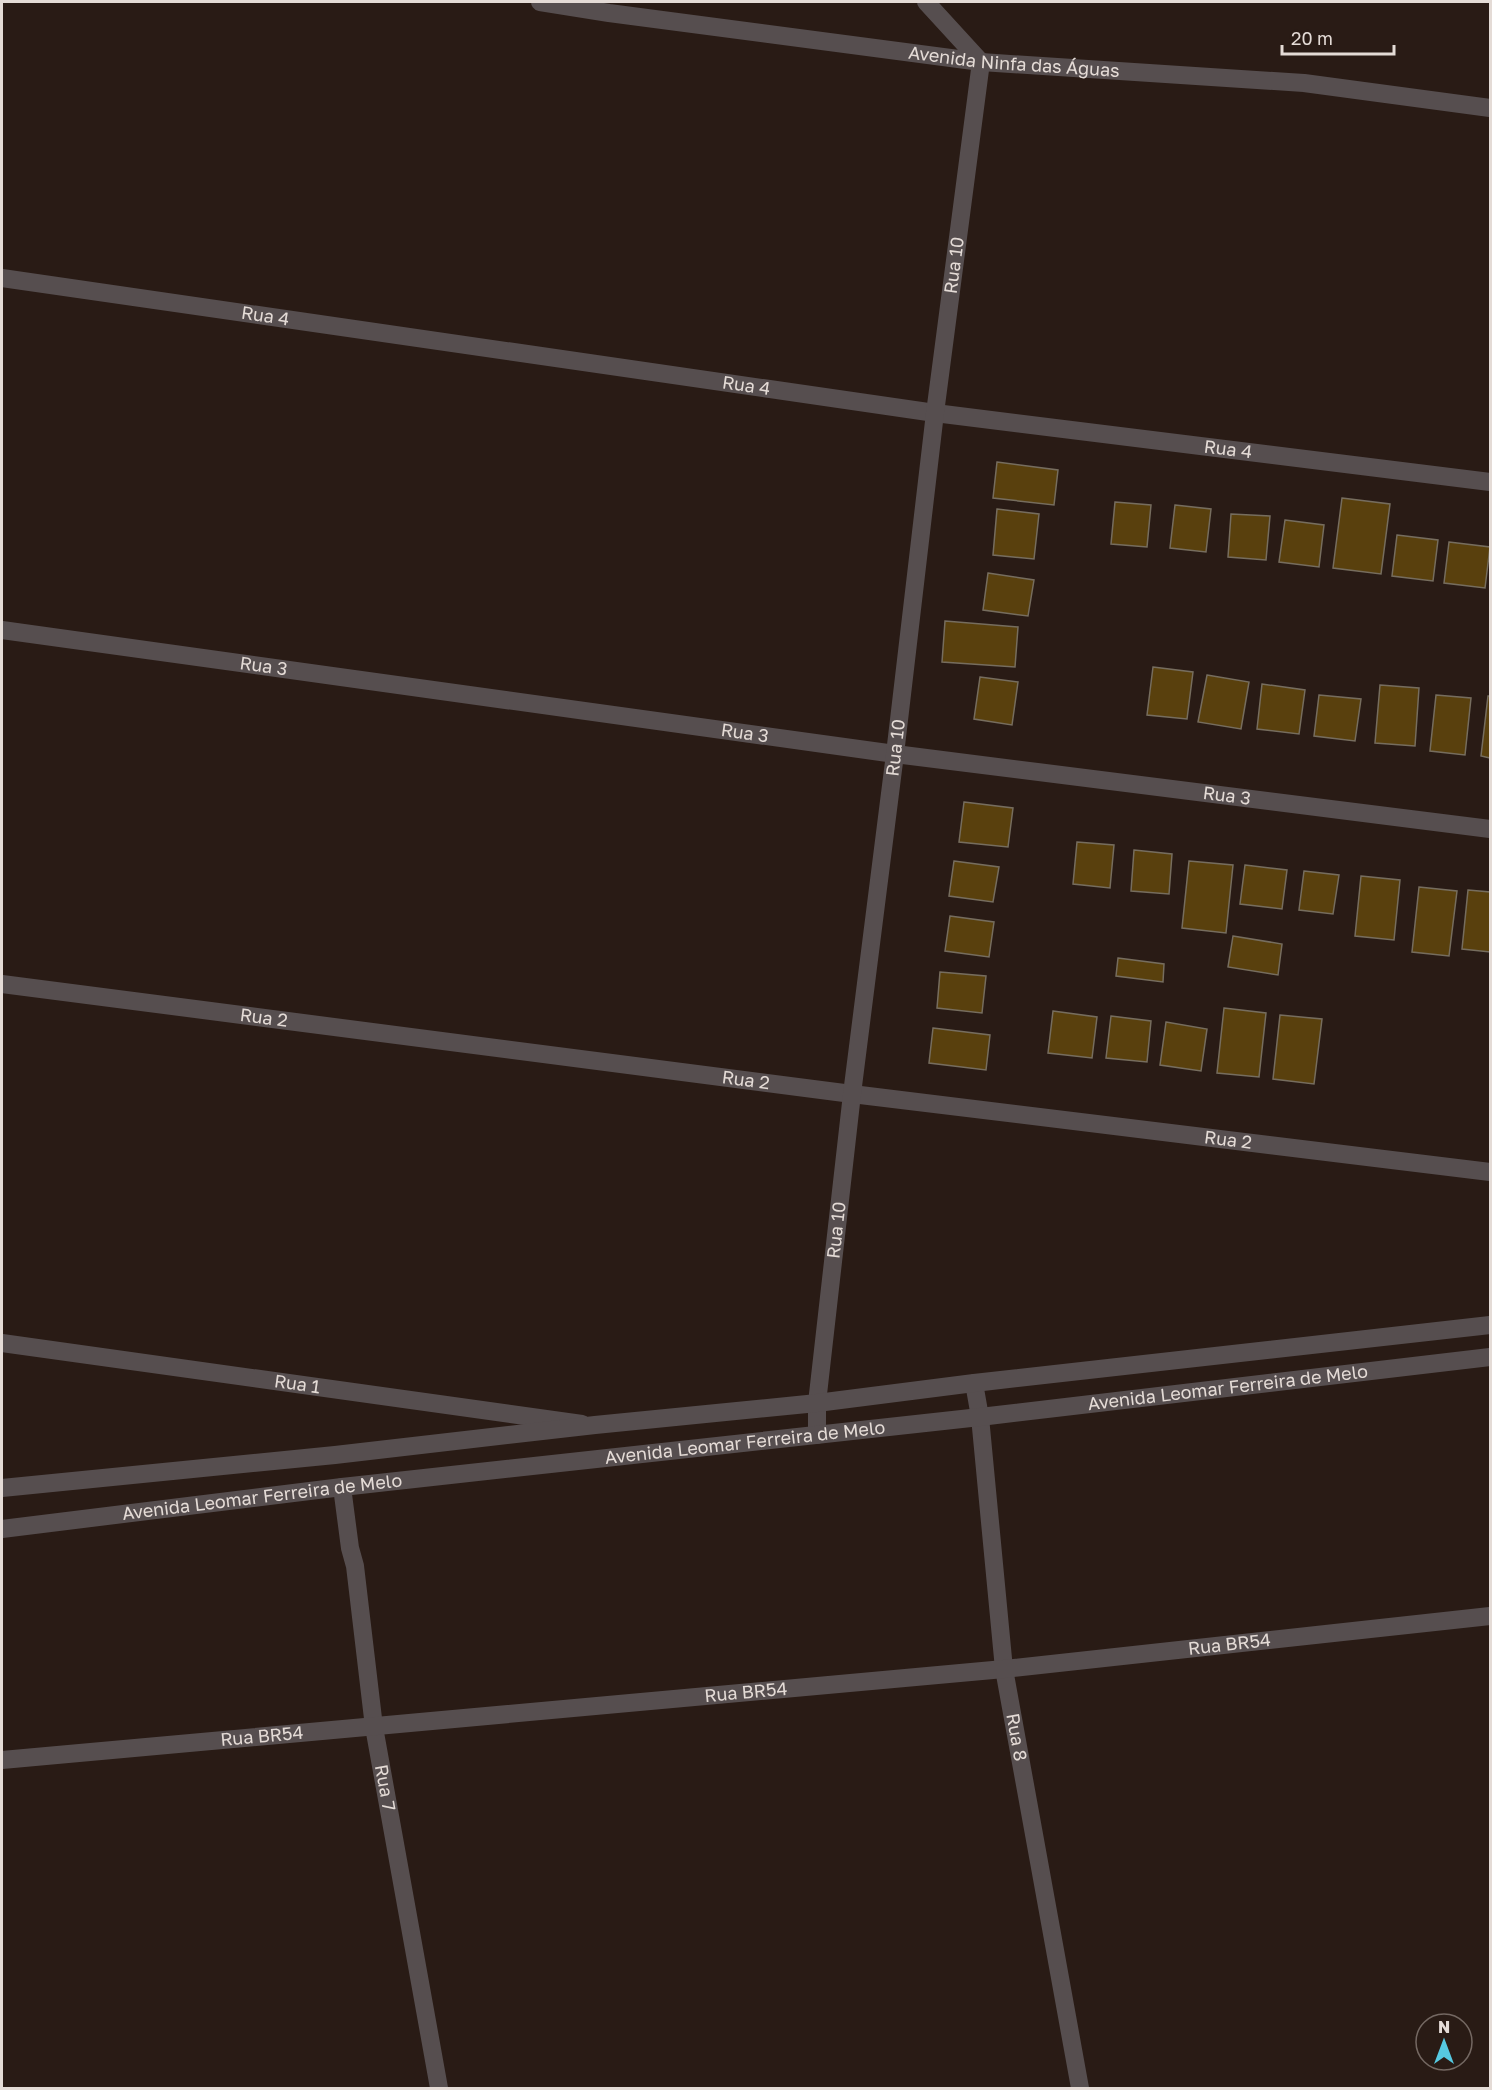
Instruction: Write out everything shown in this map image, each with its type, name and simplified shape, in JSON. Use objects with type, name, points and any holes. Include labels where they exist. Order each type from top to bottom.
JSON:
[{"type":"street","name":"Avenida Ninfa das Águas","points":[[540,2],[981,62],[1304,83],[1491,108]]},
{"type":"street","points":[[609,13],[633,2]]},
{"type":"street","points":[[926,2],[981,62]]},
{"type":"street","name":"Rua 10","points":[[817,1435],[817,1403],[852,1094],[896,754],[935,413],[981,62]]},
{"type":"street","name":"Rua 4","points":[[2,278],[935,413],[1491,482]]},
{"type":"street","name":"Rua 3","points":[[2,630],[896,754],[1491,829]]},
{"type":"street","name":"Rua 2","points":[[2,984],[852,1094],[1491,1172]]},
{"type":"street","name":"Avenida Leomar Ferreira de Melo","points":[[2,1488],[817,1403],[1491,1324]]},
{"type":"street","name":"Rua 1","points":[[2,1342],[594,1425]]},
{"type":"street","name":"Avenida Leomar Ferreira de Melo","points":[[2,1529],[342,1487],[980,1417],[1491,1357]]},
{"type":"street","name":"Rua 8","points":[[974,1383],[980,1417],[1004,1669],[1080,2088]]},
{"type":"street","name":"Rua 7","points":[[342,1487],[350,1548],[355,1566],[374,1727],[440,2088]]},
{"type":"street","name":"Rua BR54","points":[[2,1760],[1004,1669],[1491,1616]]},
{"type":"building","points":[[997,462],[1058,470],[1054,505],[993,498]]},
{"type":"building","points":[[1342,498],[1390,504],[1381,574],[1333,568]]},
{"type":"building","points":[[1115,502],[1151,505],[1147,547],[1111,544]]},
{"type":"building","points":[[1175,505],[1211,509],[1206,552],[1170,548]]},
{"type":"building","points":[[997,509],[1039,514],[1034,559],[993,555]]},
{"type":"building","points":[[1231,514],[1270,516],[1266,560],[1228,557]]},
{"type":"building","points":[[1285,520],[1324,525],[1319,567],[1279,562]]},
{"type":"building","points":[[1397,535],[1438,540],[1433,581],[1392,576]]},
{"type":"building","points":[[1449,542],[1490,547],[1485,588],[1444,583]]},
{"type":"building","points":[[988,573],[1034,580],[1028,616],[983,610]]},
{"type":"building","points":[[945,621],[1018,627],[1015,667],[942,662]]},
{"type":"building","points":[[1153,667],[1193,672],[1187,719],[1147,715]]},
{"type":"building","points":[[1207,675],[1249,682],[1241,729],[1198,722]]},
{"type":"building","points":[[980,677],[1018,682],[1012,725],[974,719]]},
{"type":"building","points":[[1262,684],[1305,690],[1299,734],[1257,729]]},
{"type":"building","points":[[1380,685],[1419,688],[1415,746],[1375,743]]},
{"type":"building","points":[[1319,695],[1361,699],[1355,741],[1314,736]]},
{"type":"building","points":[[1436,695],[1471,698],[1465,755],[1430,751]]},
{"type":"building","points":[[1488,696],[1490,696],[1490,758],[1481,756]]},
{"type":"building","points":[[964,802],[1013,808],[1008,847],[959,842]]},
{"type":"building","points":[[1077,842],[1114,845],[1110,888],[1073,884]]},
{"type":"building","points":[[1134,850],[1172,854],[1169,894],[1131,891]]},
{"type":"building","points":[[954,861],[999,867],[993,902],[949,896]]},
{"type":"building","points":[[1189,861],[1233,865],[1226,933],[1182,928]]},
{"type":"building","points":[[1245,865],[1287,870],[1282,909],[1240,904]]},
{"type":"building","points":[[1304,871],[1339,875],[1333,914],[1299,910]]},
{"type":"building","points":[[1361,876],[1400,880],[1394,940],[1355,936]]},
{"type":"building","points":[[1419,887],[1457,891],[1449,956],[1412,952]]},
{"type":"building","points":[[1468,890],[1490,892],[1490,952],[1462,949]]},
{"type":"building","points":[[950,916],[994,922],[989,957],[945,951]]},
{"type":"building","points":[[1233,936],[1282,944],[1278,975],[1228,967]]},
{"type":"building","points":[[1118,958],[1164,964],[1163,982],[1116,976]]},
{"type":"building","points":[[940,972],[986,976],[982,1013],[937,1008]]},
{"type":"building","points":[[1224,1008],[1266,1013],[1259,1077],[1217,1073]]},
{"type":"building","points":[[1053,1011],[1097,1017],[1092,1058],[1048,1053]]},
{"type":"building","points":[[1280,1015],[1322,1019],[1314,1084],[1273,1079]]},
{"type":"building","points":[[1111,1016],[1151,1021],[1147,1062],[1106,1058]]},
{"type":"building","points":[[1166,1022],[1207,1029],[1201,1071],[1160,1065]]},
{"type":"building","points":[[933,1028],[990,1035],[986,1070],[929,1063]]}]
